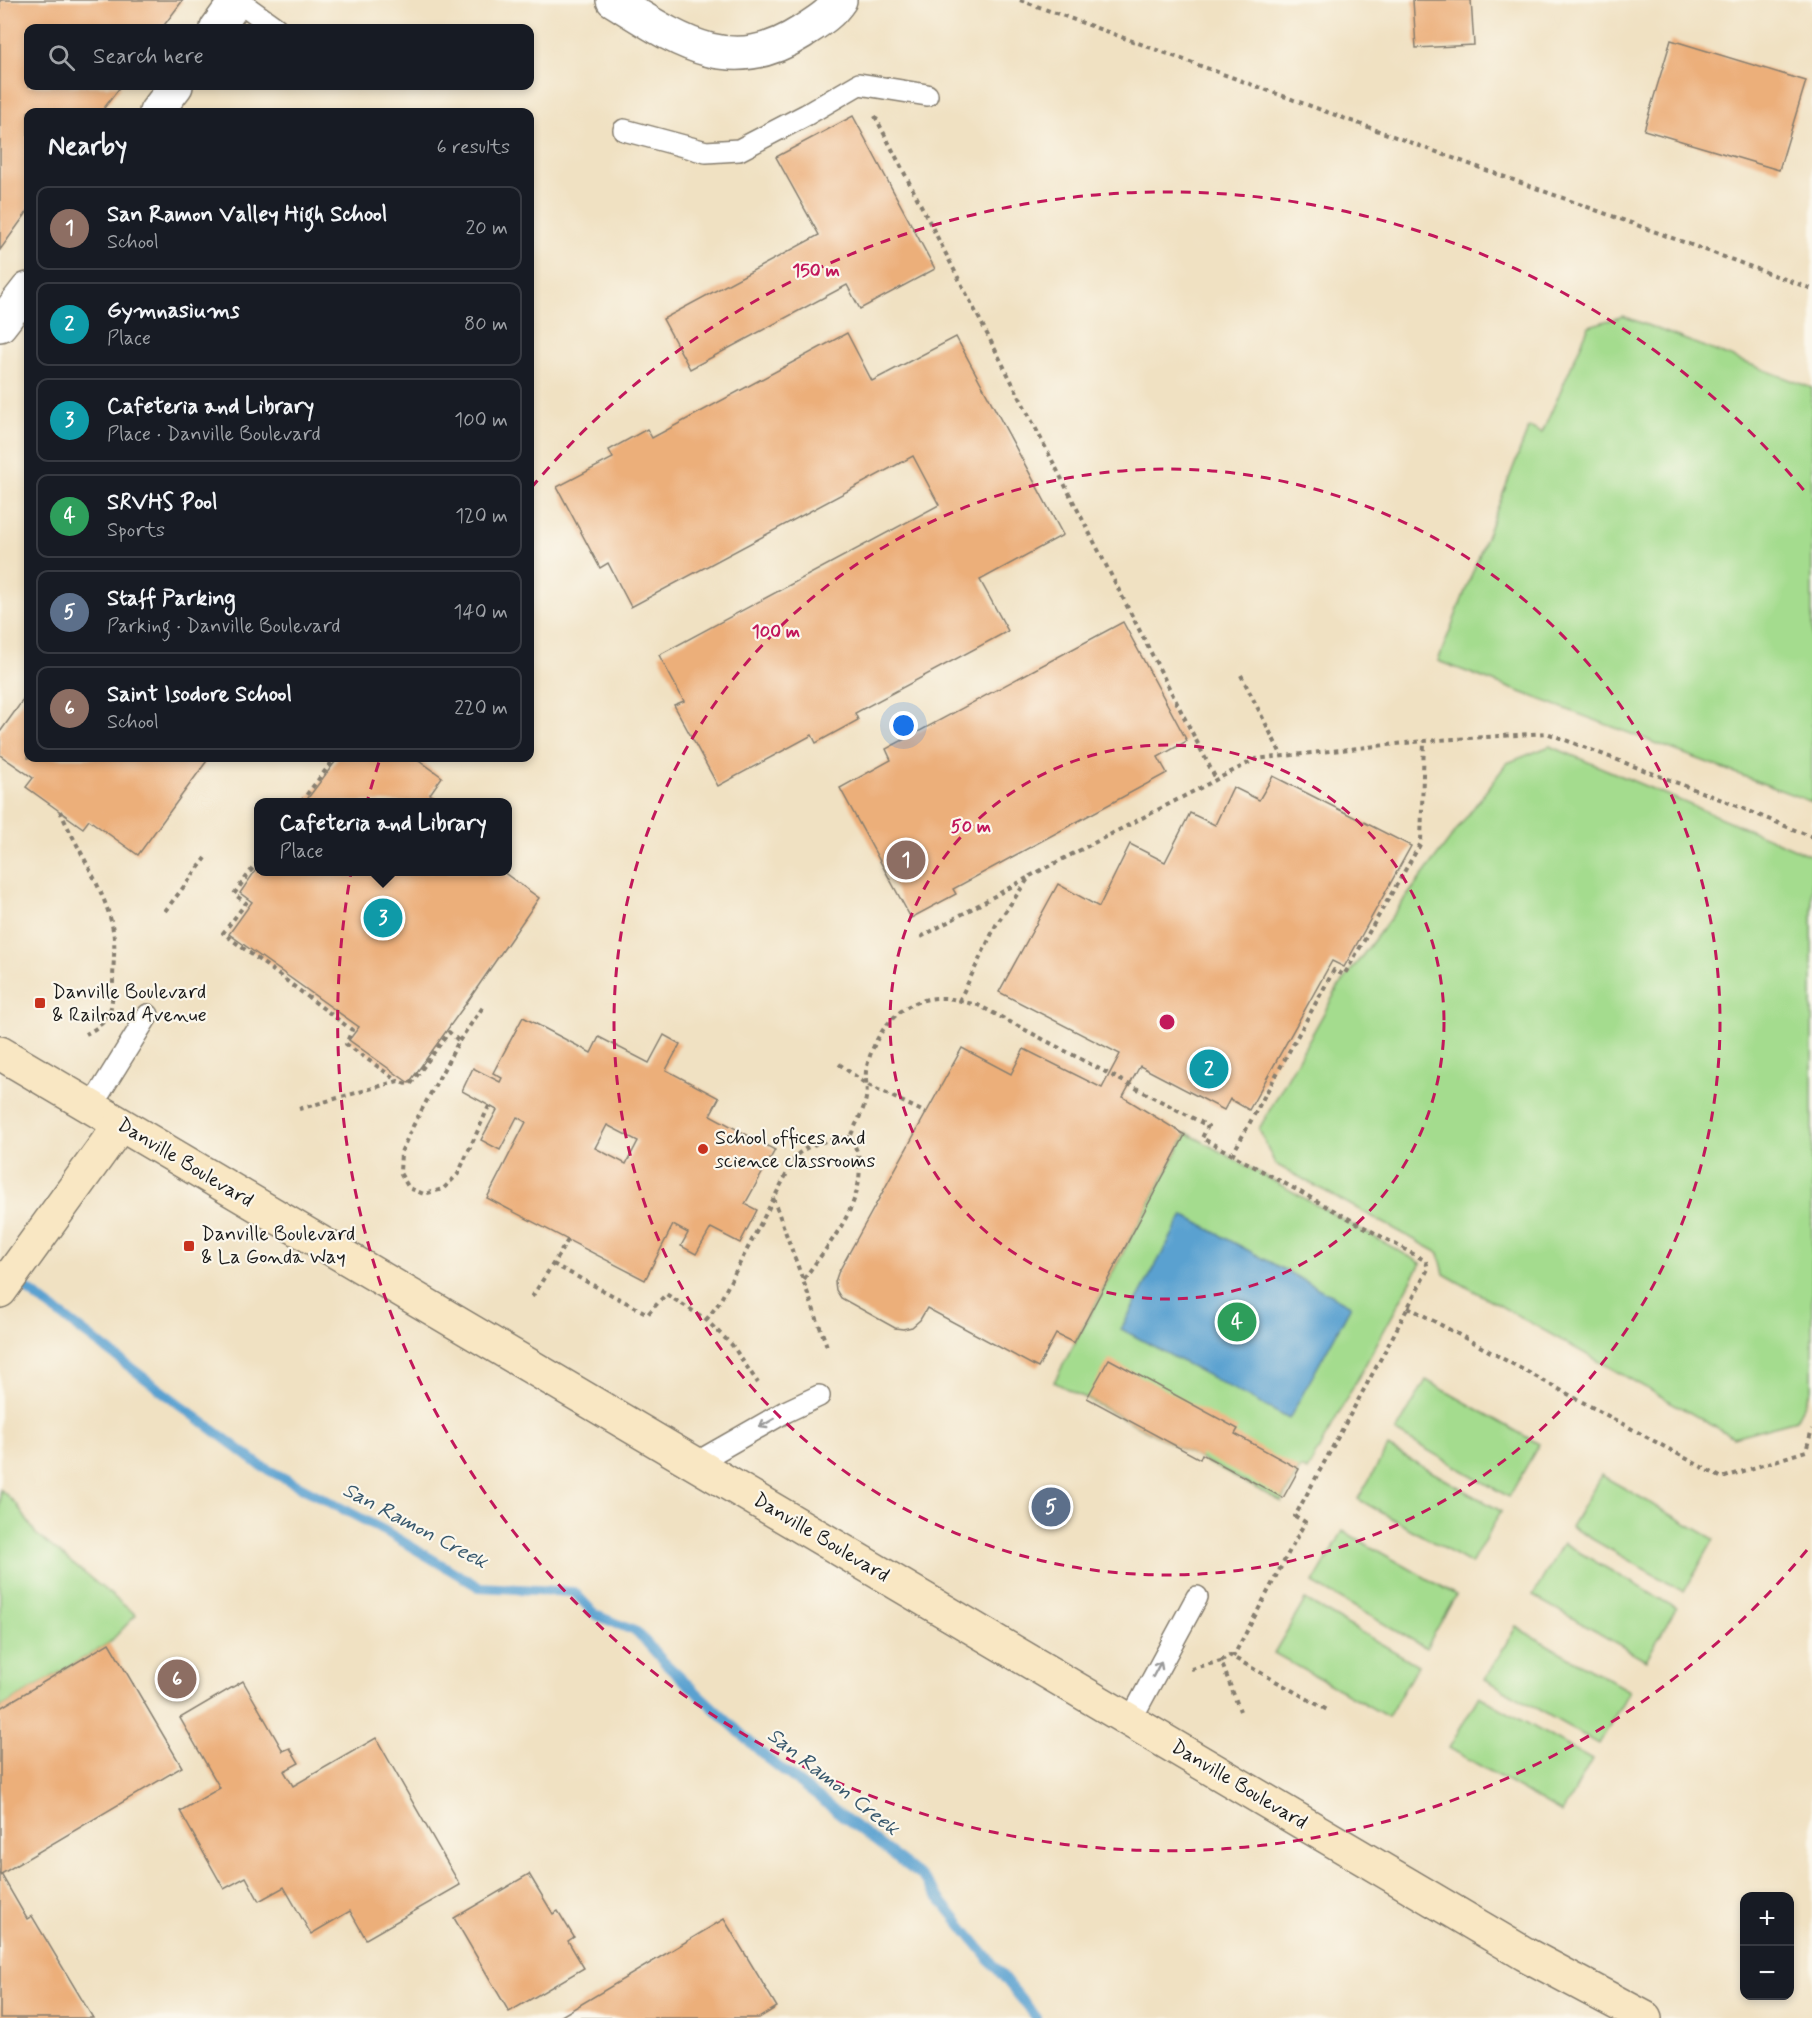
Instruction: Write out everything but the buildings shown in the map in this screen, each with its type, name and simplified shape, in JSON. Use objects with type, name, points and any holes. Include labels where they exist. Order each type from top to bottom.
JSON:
[{"type":"main road","name":"Danville Boulevard","points":[[0,1053],[1525,1954],[1645,2018]]},
{"type":"main road","points":[[0,1291],[120,1125]]},
{"type":"street","points":[[220,24],[237,0]]},
{"type":"street","points":[[613,0],[676,39],[719,53],[747,54],[770,49],[794,38],[831,13],[840,0]]},
{"type":"street","points":[[159,108],[173,90]]},
{"type":"street","points":[[0,325],[24,294]]},
{"type":"lane","points":[[237,0],[270,24]]},
{"type":"lane","points":[[624,130],[706,152],[739,150],[859,84],[927,95]]},
{"type":"lane","points":[[91,1107],[148,1015]]},
{"type":"lane","points":[[694,1464],[819,1396]]},
{"type":"lane","points":[[1130,1721],[1197,1597]]},
{"type":"path","points":[[1020,0],[1812,290]]},
{"type":"path","points":[[859,84],[1216,779]]},
{"type":"path","points":[[1241,675],[1281,756]]},
{"type":"path","points":[[921,937],[1030,876],[1216,779],[1256,759],[1281,756],[1424,741],[1547,734],[1722,800],[1812,837]]},
{"type":"path","points":[[1232,1155],[1334,970],[1344,975],[1421,843],[1424,741]]},
{"type":"path","points":[[305,798],[332,762]]},
{"type":"path","points":[[60,811],[108,908],[115,938],[111,1009],[105,1021],[86,1034]]},
{"type":"path","points":[[165,910],[206,858]]},
{"type":"path","points":[[254,866],[234,894],[246,903],[223,933],[352,1030],[346,1044],[398,1081],[410,1085],[449,1032],[459,1041]]},
{"type":"path","points":[[959,1001],[996,925],[1030,876]]},
{"type":"path","points":[[804,1280],[848,1216],[859,1184],[858,1153],[850,1137],[866,1098],[866,1071],[884,1025],[908,1005],[928,999],[944,998],[978,1005],[1208,1126],[1202,1138],[1426,1261],[1428,1269],[1295,1516],[1305,1522],[1233,1657]]},
{"type":"path","points":[[483,1007],[459,1041],[401,1152],[400,1173],[409,1188],[424,1194],[443,1189],[458,1174],[489,1106]]},
{"type":"path","points":[[839,1064],[866,1084],[926,1113]]},
{"type":"path","points":[[299,1109],[398,1081]]},
{"type":"path","points":[[706,1320],[719,1303],[789,1167],[803,1149],[823,1142],[850,1137]]},
{"type":"path","points":[[773,1198],[828,1349]]},
{"type":"path","points":[[532,1298],[568,1240]]},
{"type":"path","points":[[553,1264],[648,1314],[666,1294],[706,1320],[732,1345],[758,1383]]},
{"type":"path","points":[[1408,1307],[1722,1478],[1806,1451],[1812,1429]]},
{"type":"path","points":[[1187,1670],[1221,1660],[1229,1655],[1329,1711]]},
{"type":"path","points":[[1221,1660],[1240,1711]]},
{"type":"green space","points":[[1623,316],[1812,388],[1812,802],[1438,661],[1529,427],[1542,433],[1589,326]]},
{"type":"green space","points":[[1550,746],[1812,856],[1812,1389],[1796,1420],[1733,1437],[1444,1274],[1439,1253],[1275,1164],[1259,1129],[1338,988],[1507,763]]},
{"type":"green space","points":[[1187,1133],[1421,1263],[1307,1471],[1301,1468],[1282,1502],[1054,1382]]},
{"type":"green space","points":[[1426,1380],[1539,1444],[1509,1497],[1396,1432]]},
{"type":"green space","points":[[1388,1447],[1501,1511],[1471,1564],[1358,1499]]},
{"type":"green space","points":[[1601,1475],[1714,1539],[1684,1592],[1571,1527]]},
{"type":"green space","points":[[0,1489],[17,1505],[36,1534],[136,1615],[109,1643],[0,1708]]},
{"type":"green space","points":[[1343,1531],[1456,1595],[1426,1648],[1313,1583]]},
{"type":"green space","points":[[1563,1543],[1676,1608],[1646,1660],[1533,1596]]},
{"type":"green space","points":[[1305,1600],[1418,1665],[1388,1717],[1274,1653]]},
{"type":"green space","points":[[1516,1627],[1629,1691],[1599,1744],[1485,1679]]},
{"type":"green space","points":[[1479,1696],[1592,1760],[1562,1813],[1449,1748]]},
{"type":"water","points":[[1183,1215],[1351,1306],[1289,1419],[1121,1329]]},
{"type":"waterway","name":"San Ramon Creek","points":[[12,1278],[261,1466],[385,1531],[479,1587],[574,1592],[596,1615],[637,1632],[664,1662],[767,1758],[922,1877],[1037,2018]]},
{"type":"place","name":"San Ramon Valley High School","points":[[906,860]]},
{"type":"place","name":"Cafeteria and Library","points":[[383,918]]},
{"type":"place","name":"Danville Boulevard & Railroad Avenue","points":[[40,1003]]},
{"type":"place","name":"Gymnasiums","points":[[1209,1069]]},
{"type":"place","name":"School offices and science classrooms","points":[[703,1149]]},
{"type":"place","name":"Danville Boulevard & La Gonda Way","points":[[189,1246]]},
{"type":"place","name":"SRVHS Pool","points":[[1237,1322]]},
{"type":"place","name":"Staff Parking","points":[[1051,1507]]},
{"type":"place","name":"Saint Isodore School","points":[[177,1679]]}]
